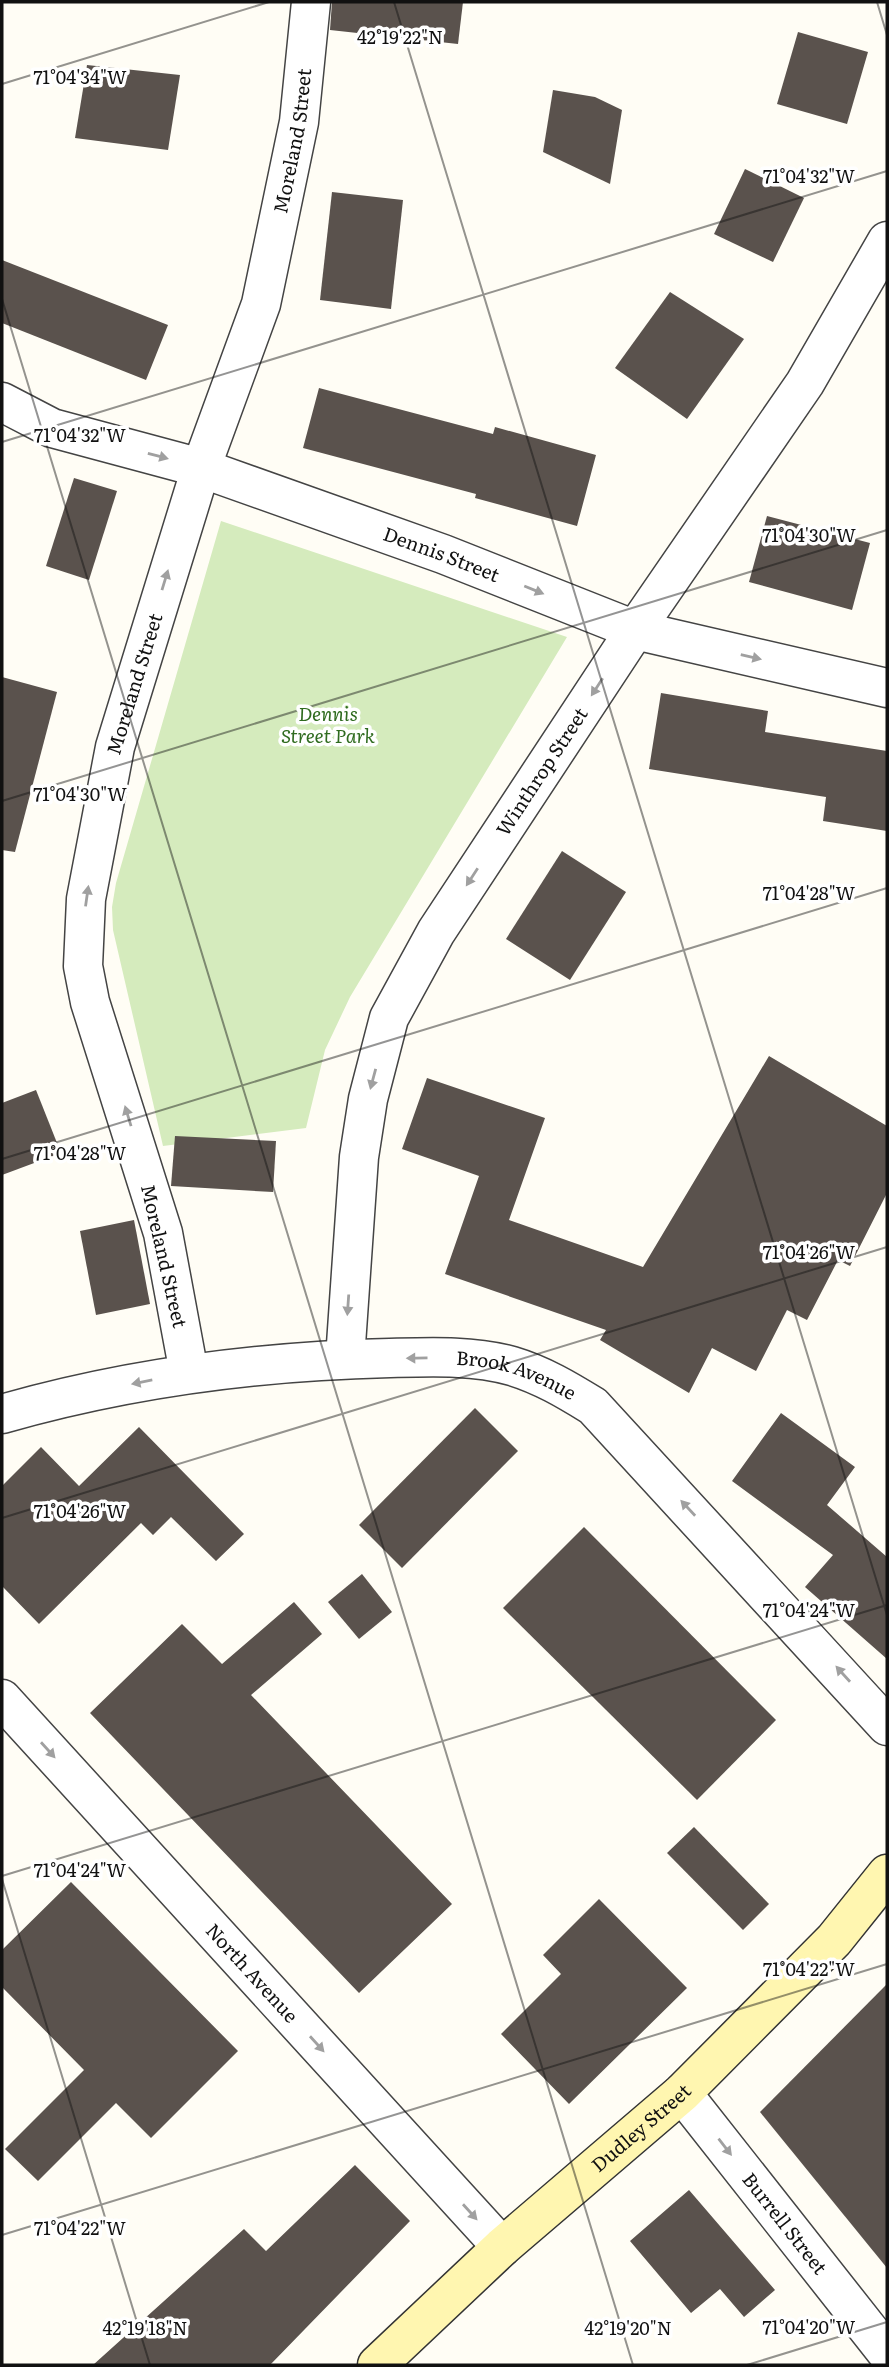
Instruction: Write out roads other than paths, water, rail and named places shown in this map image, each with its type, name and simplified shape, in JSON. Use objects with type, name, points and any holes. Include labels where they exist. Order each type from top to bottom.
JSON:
[{"type":"main road","name":"Dudley Street","points":[[377,2365],[502,2247],[682,2094],[834,1940],[887,1874]]},
{"type":"street","name":"Moreland Street","points":[[189,1373],[163,1233],[90,1002],[83,965],[86,899],[115,747],[201,468],[261,304],[299,122],[311,2]]},
{"type":"street","name":"Winthrop Street","points":[[345,1359],[359,1157],[368,1099],[389,1018],[436,932],[635,630],[805,383],[887,240]]},
{"type":"street","name":"Dennis Street","points":[[2,402],[52,428],[201,468],[443,554],[635,630],[887,688]]},
{"type":"street","name":"Brook Avenue","points":[[2,1413],[50,1400],[189,1373],[345,1359],[437,1357],[509,1366],[552,1381],[593,1406],[887,1726]]},
{"type":"street","name":"North Avenue","points":[[2,1699],[502,2247]]},
{"type":"street","name":"Burrell Street","points":[[682,2094],[887,2353]]},
{"type":"park label","name":"Dennis Street Park","points":[[328,725]]}]
